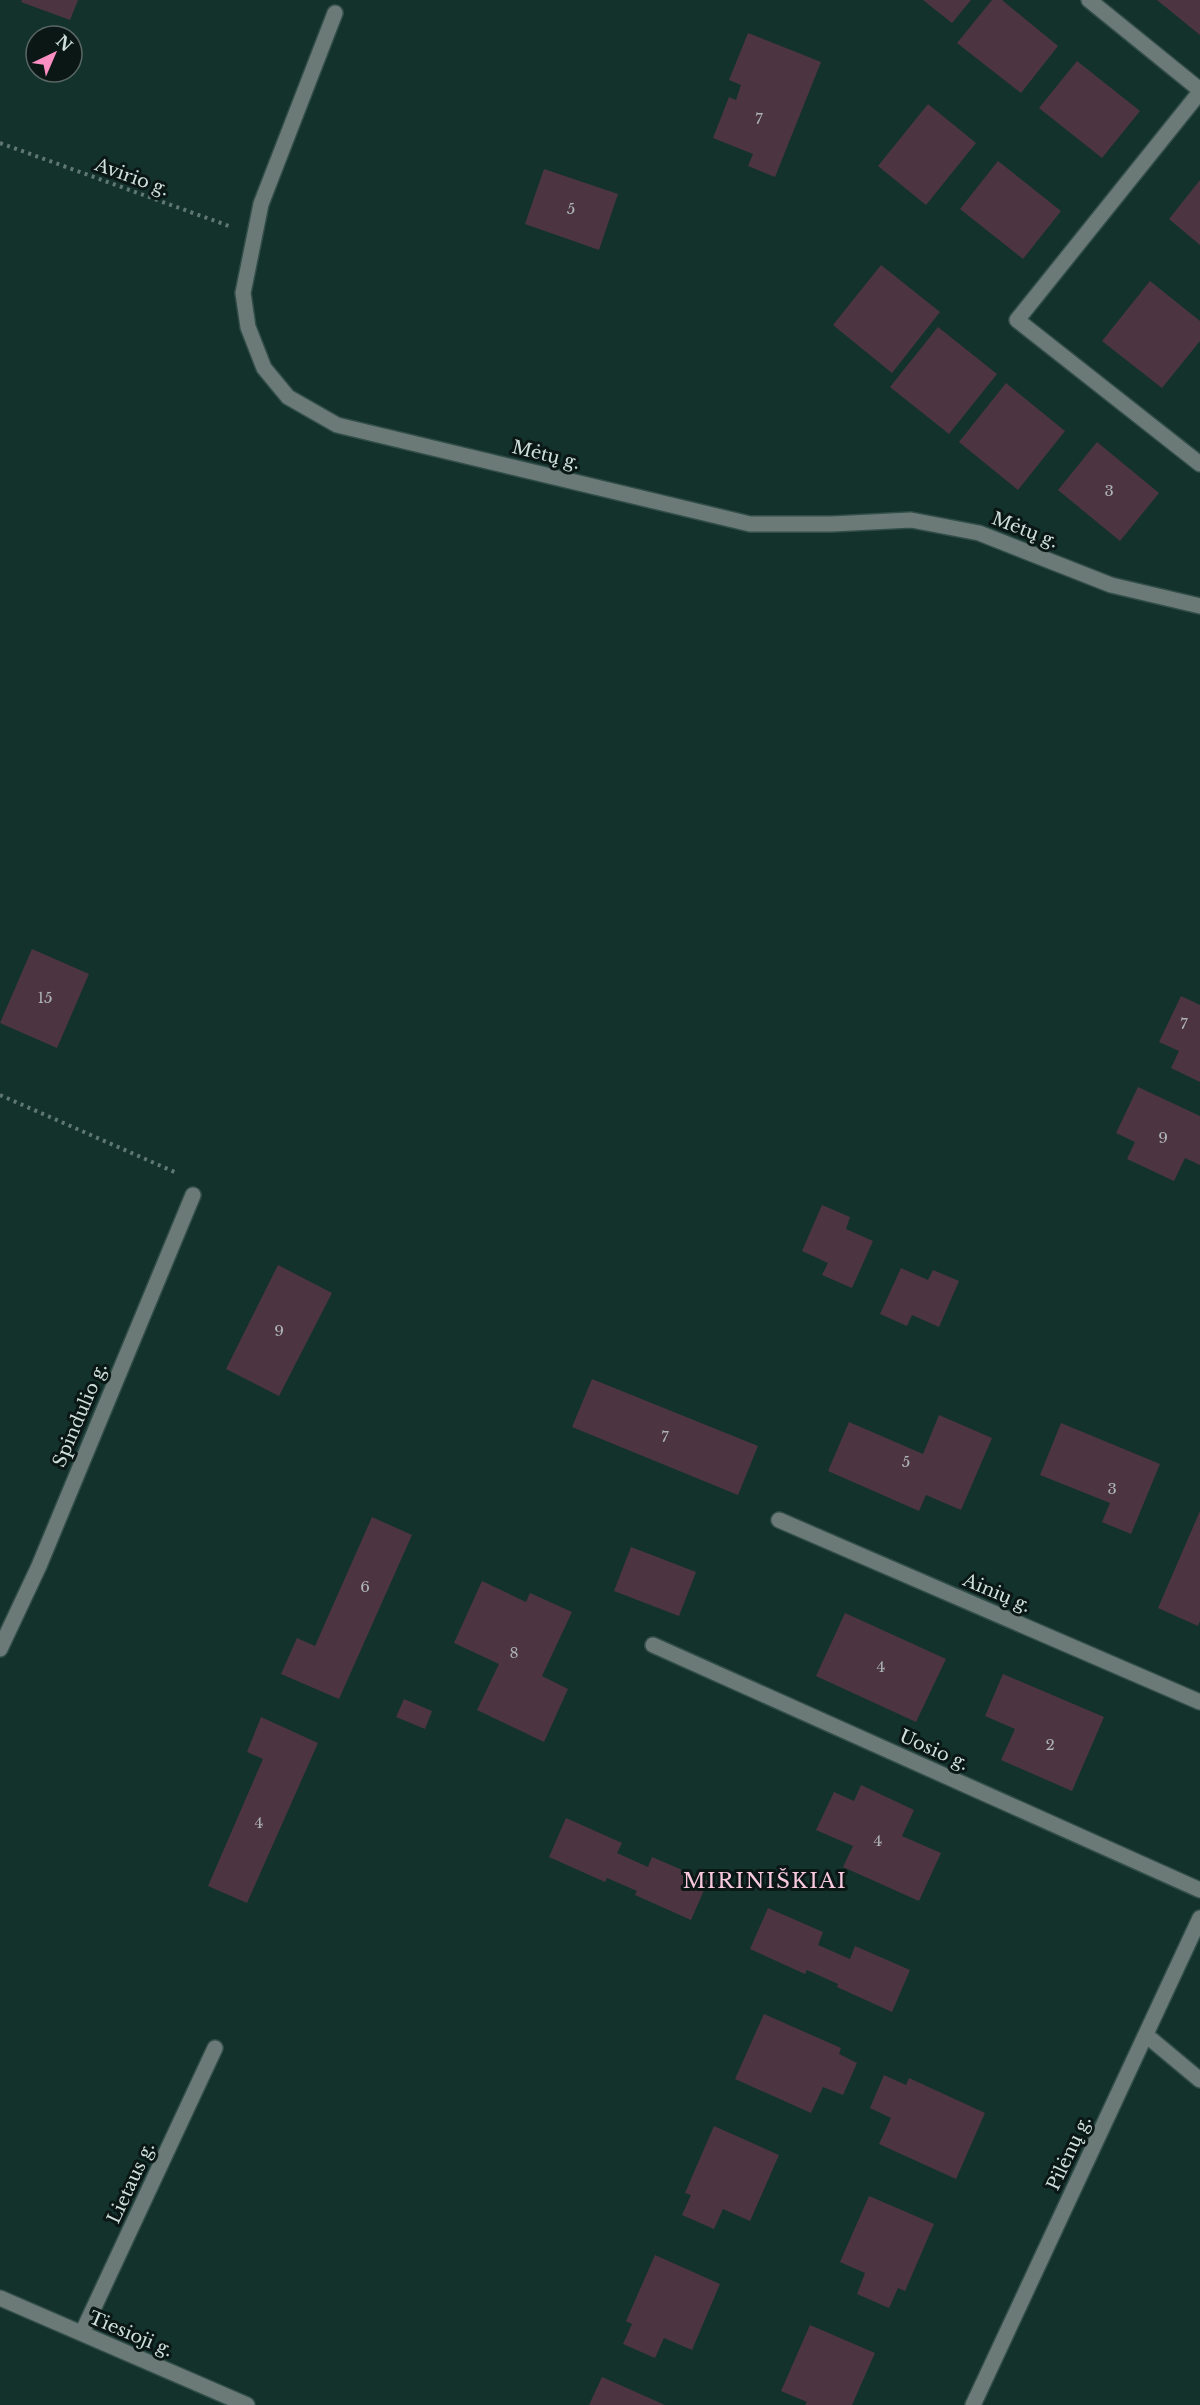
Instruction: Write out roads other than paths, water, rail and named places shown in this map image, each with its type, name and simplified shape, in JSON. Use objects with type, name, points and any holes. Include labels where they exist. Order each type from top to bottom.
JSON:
[{"type":"street","points":[[1089,0],[1200,91],[1017,320],[1200,464]]},
{"type":"street","name":"Mėtų g.","points":[[335,14],[261,204],[243,293],[249,327],[264,368],[288,397],[337,425],[750,524],[831,524],[911,520],[979,533],[1111,585],[1200,606]]},
{"type":"street","name":"Spindulio g.","points":[[0,1649],[39,1566],[194,1195]]},
{"type":"street","name":"Ainių g.","points":[[779,1520],[1200,1702]]},
{"type":"street","name":"Uosio g.","points":[[653,1645],[1200,1890]]},
{"type":"street","name":"Pilėnų g.","points":[[973,2405],[1200,1918]]},
{"type":"street","points":[[1146,2035],[1200,2080]]},
{"type":"street","name":"Lietaus g.","points":[[82,2333],[215,2048]]},
{"type":"street","name":"Tiesioji g.","points":[[0,2298],[247,2405]]},
{"type":"district","name":"MIRINIŠKIAI","points":[[765,1881]]}]
